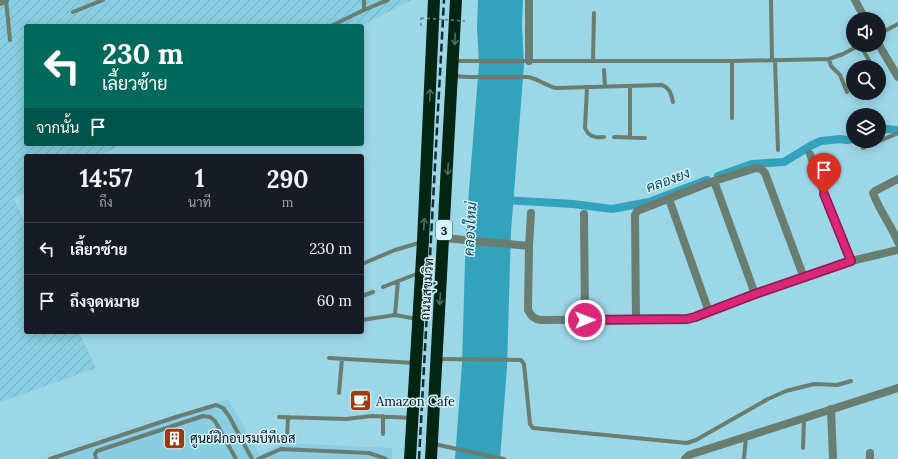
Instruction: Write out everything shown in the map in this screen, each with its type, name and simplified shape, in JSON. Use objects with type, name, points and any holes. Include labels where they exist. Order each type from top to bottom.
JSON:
[{"type":"highway","name":"ถนนสุขุมวิท","points":[[410,459],[423,241],[434,0]]},
{"type":"highway","name":"ถนนสุขุมวิท","points":[[431,459],[454,61],[456,0]]},
{"type":"street","points":[[0,2],[6,0]]},
{"type":"street","points":[[527,61],[528,0]]},
{"type":"street","points":[[855,0],[861,12]]},
{"type":"street","points":[[883,52],[898,77]]},
{"type":"street","points":[[810,154],[829,207],[851,261]]},
{"type":"street","points":[[636,319],[635,215],[637,211],[714,181],[756,168],[761,169],[765,173],[804,278]]},
{"type":"street","points":[[531,213],[528,246],[528,310],[531,316],[535,319],[687,319],[851,261],[886,252],[898,247],[890,225],[873,193],[875,190],[898,180]]},
{"type":"street","points":[[714,181],[755,294]]},
{"type":"street","points":[[669,198],[709,312]]},
{"type":"street","points":[[584,214],[585,320]]},
{"type":"street","points":[[444,238],[528,246]]},
{"type":"street","points":[[685,459],[689,455],[898,388]]},
{"type":"street","points":[[831,410],[833,459]]},
{"type":"lane","points":[[6,0],[10,40]]},
{"type":"lane","points":[[73,12],[103,0]]},
{"type":"lane","points":[[364,0],[364,10]]},
{"type":"lane","points":[[335,24],[388,0]]},
{"type":"lane","points":[[771,0],[778,150]]},
{"type":"lane","points":[[593,61],[594,13]]},
{"type":"lane","points":[[886,30],[897,25]]},
{"type":"lane","points":[[454,61],[732,61],[829,59],[847,52]]},
{"type":"lane","points":[[829,59],[831,66],[840,76],[846,90]]},
{"type":"lane","points":[[732,61],[732,118]]},
{"type":"lane","points":[[604,70],[605,87]]},
{"type":"lane","points":[[453,76],[528,77],[550,87],[556,88],[662,85],[670,90],[673,102]]},
{"type":"lane","points":[[630,86],[630,137]]},
{"type":"lane","points":[[587,87],[585,128],[591,136],[597,138],[604,137]]},
{"type":"lane","points":[[886,138],[898,133]]},
{"type":"lane","points":[[614,137],[645,138]]},
{"type":"lane","points":[[364,263],[395,250],[423,241]]},
{"type":"lane","points":[[383,287],[421,272]]},
{"type":"lane","points":[[395,315],[398,281]]},
{"type":"lane","points":[[364,295],[373,292]]},
{"type":"lane","points":[[364,320],[395,315],[418,319]]},
{"type":"lane","points":[[329,358],[416,363]]},
{"type":"lane","points":[[339,393],[342,359]]},
{"type":"lane","points":[[436,359],[521,360],[524,364],[530,424],[533,428],[687,443],[696,440],[768,399],[786,391],[809,385],[837,385],[851,381]]},
{"type":"lane","points":[[50,459],[176,417],[216,406],[223,408],[229,416],[252,459]]},
{"type":"lane","points":[[96,459],[95,454],[97,451],[203,416],[210,417],[215,420],[236,459]]},
{"type":"lane","points":[[279,417],[346,419],[363,416],[383,416],[412,418]]},
{"type":"lane","points":[[383,416],[383,434]]},
{"type":"lane","points":[[287,442],[288,417]]},
{"type":"lane","points":[[803,448],[804,418]]},
{"type":"lane","points":[[744,459],[746,437]]},
{"type":"lane","points":[[432,444],[503,459]]},
{"type":"lane","points":[[258,459],[281,449],[370,453],[386,459]]},
{"type":"path","points":[[421,26],[421,18],[466,21]]},
{"type":"shaded area","points":[[0,0],[412,0],[364,24],[24,24],[24,146],[119,146],[103,154],[24,154],[24,193],[14,199],[24,220],[24,334],[80,334],[96,368],[0,402]]},
{"type":"shaded area","points":[[228,399],[260,455],[283,443],[392,448],[392,459],[46,459]]},
{"type":"water","name":"คลองใหม่","points":[[478,0],[523,0],[522,26],[524,65],[511,231],[507,367],[500,459],[455,459],[462,364],[466,228],[479,64],[477,27]]},
{"type":"waterway","name":"คลองยง","points":[[886,129],[898,130]]},
{"type":"waterway","name":"คลองยง","points":[[718,176],[752,164],[784,162],[821,141],[846,140]]},
{"type":"waterway","name":"คลองยง","points":[[504,200],[573,204],[612,209],[649,202],[707,180]]},
{"type":"railway","points":[[419,459],[444,0]]},
{"type":"place","name":"Amazon Cafe","points":[[361,401]]},
{"type":"place","name":"ศูนย์ฝึกอบรมบีทีเอส","points":[[175,438]]},
{"type":"route","points":[[585,320],[687,319],[851,261],[824,194]]}]
